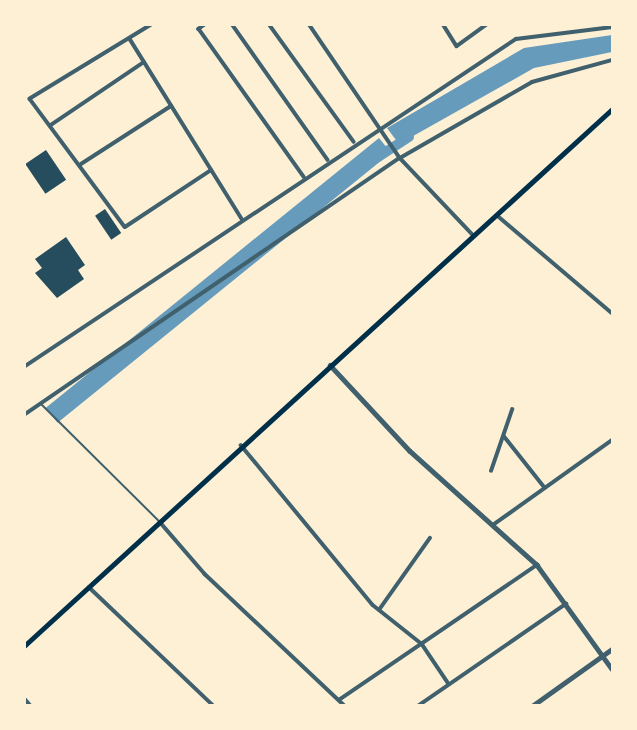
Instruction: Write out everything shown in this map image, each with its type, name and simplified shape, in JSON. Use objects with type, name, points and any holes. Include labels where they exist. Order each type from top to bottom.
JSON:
[{"type":"main road","points":[[24,646],[241,444],[475,237],[612,109]]},
{"type":"street","points":[[153,24],[30,99],[81,164],[125,227],[211,170]]},
{"type":"street","points":[[206,24],[199,29],[304,177]]},
{"type":"street","points":[[233,24],[328,160]]},
{"type":"street","points":[[269,24],[355,142]]},
{"type":"street","points":[[309,24],[396,153],[475,237]]},
{"type":"street","points":[[443,24],[457,46],[487,24]]},
{"type":"street","points":[[24,367],[379,126],[516,39],[612,27]]},
{"type":"street","points":[[130,38],[242,219]]},
{"type":"street","points":[[24,415],[400,158],[532,82],[612,60]]},
{"type":"street","points":[[51,125],[144,62]]},
{"type":"street","points":[[81,164],[171,106]]},
{"type":"street","points":[[498,215],[612,313]]},
{"type":"street","points":[[329,364],[410,451],[537,565],[612,669]]},
{"type":"street","points":[[491,471],[512,410]]},
{"type":"street","points":[[504,436],[545,488]]},
{"type":"street","points":[[493,525],[612,440]]},
{"type":"street","points":[[241,444],[379,610],[422,644],[449,684]]},
{"type":"street","points":[[160,522],[205,574],[345,705]]},
{"type":"street","points":[[379,610],[430,538]]},
{"type":"street","points":[[340,700],[537,565]]},
{"type":"street","points":[[89,587],[145,647],[214,705]]},
{"type":"street","points":[[418,705],[566,604]]},
{"type":"street","points":[[532,705],[612,649]]},
{"type":"street","points":[[24,698],[31,705]]},
{"type":"lane","points":[[40,404],[160,522]]},
{"type":"water","points":[[612,35],[612,52],[534,68],[399,144],[387,128],[524,48]]},
{"type":"water","points":[[379,138],[391,153],[58,423],[46,408]]},
{"type":"building","points":[[46,150],[66,180],[45,194],[25,164]]},
{"type":"building","points":[[105,209],[121,233],[111,240],[95,216]]},
{"type":"building","points":[[66,237],[85,265],[78,270],[84,279],[57,298],[35,273],[42,268],[35,259]]},
{"type":"waterway","points":[[378,157],[409,137]]}]
